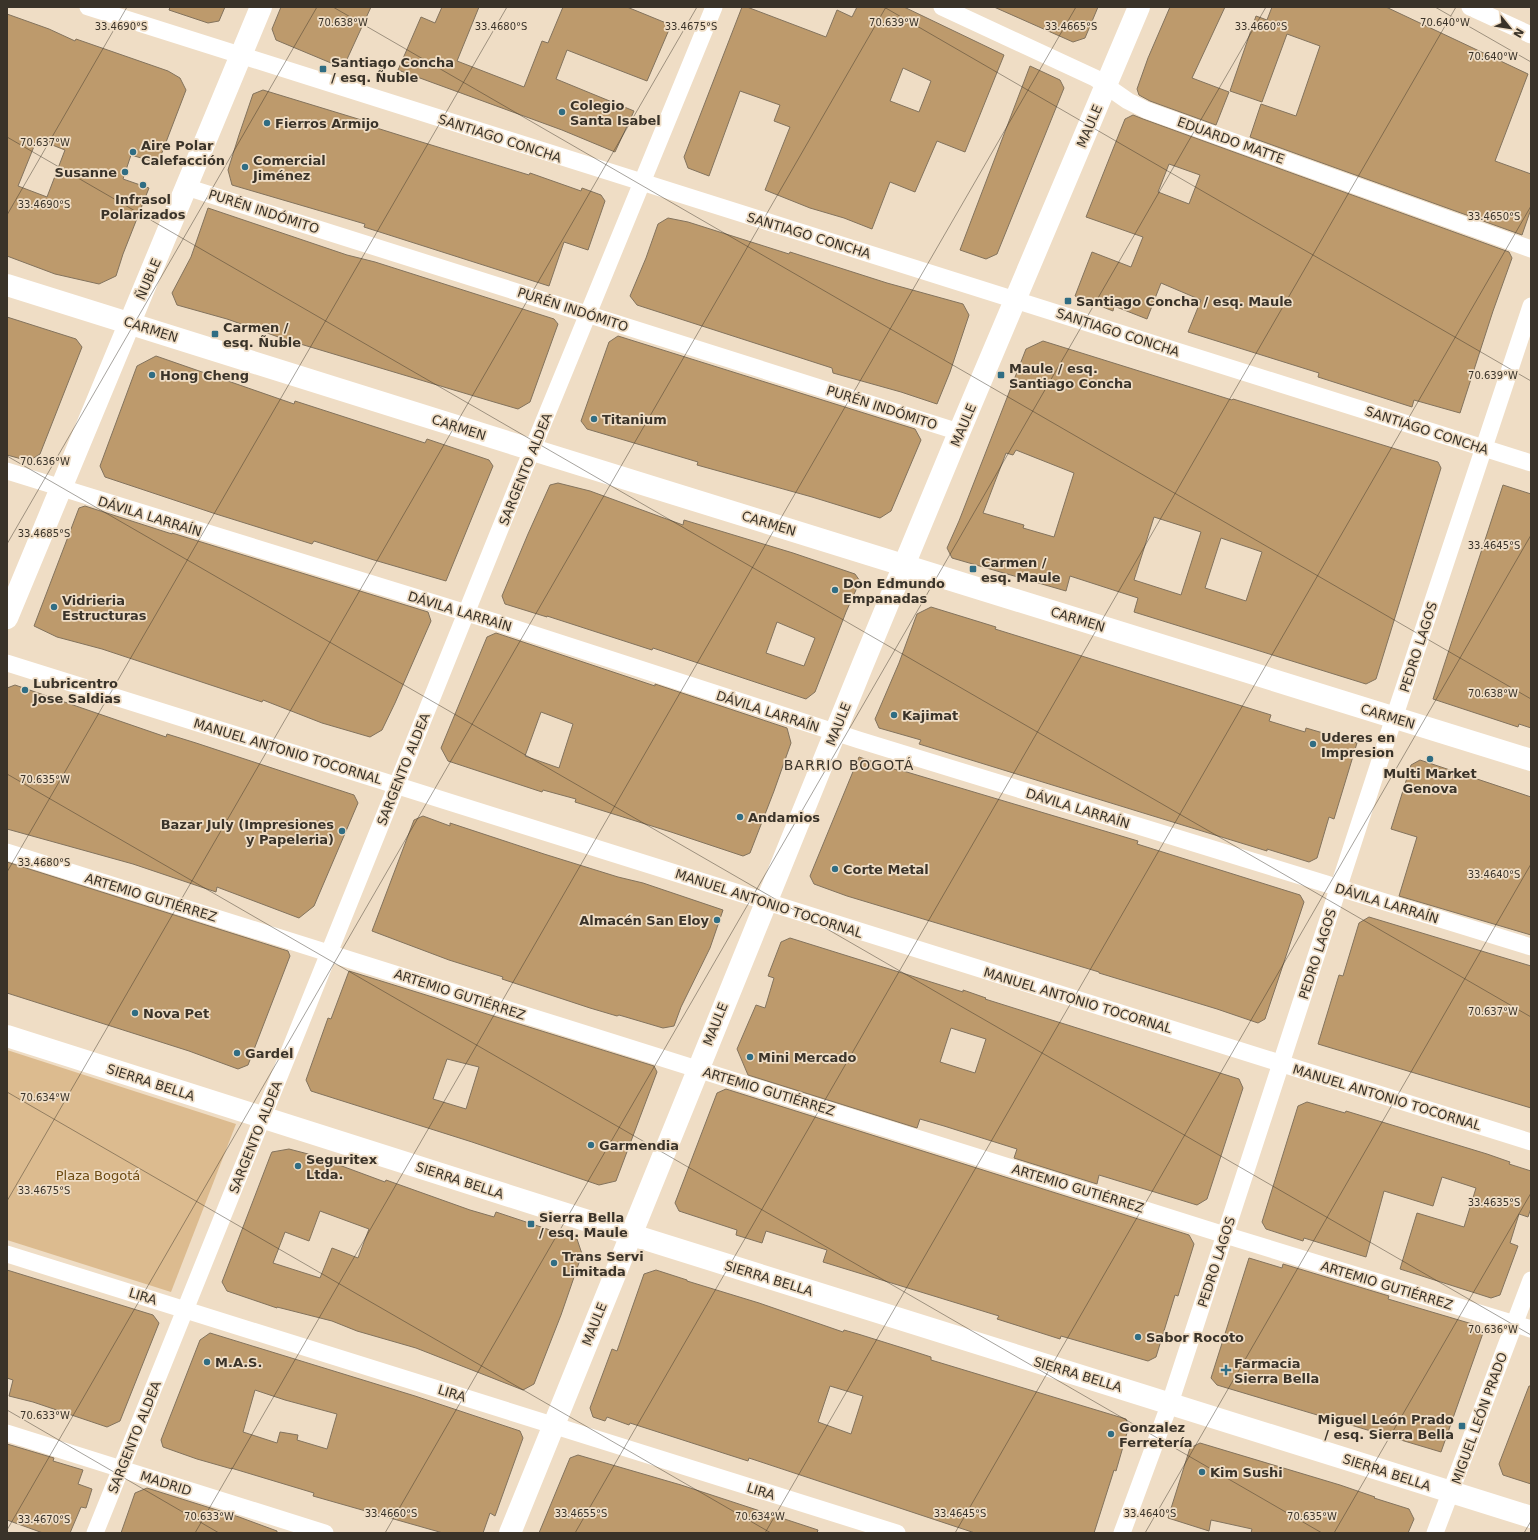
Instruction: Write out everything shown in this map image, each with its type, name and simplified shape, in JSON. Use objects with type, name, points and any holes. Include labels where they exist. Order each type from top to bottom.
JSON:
[{"type":"main road","name":"ÑUBLE","points":[[7,618],[261,7]]},
{"type":"main road","name":"MAULE","points":[[510,1533],[630,1234],[835,732],[1139,7]]},
{"type":"main road","name":"CARMEN","points":[[7,285],[130,322],[533,450],[1531,760]]},
{"type":"main road","name":"SIERRA BELLA","points":[[7,1036],[630,1234],[1531,1516]]},
{"type":"street","name":"SANTIAGO CONCHA","points":[[88,7],[1531,463]]},
{"type":"street","name":"SARGENTO ALDEA","points":[[95,1533],[466,613],[714,7]]},
{"type":"street","name":"EDUARDO MATTE","points":[[942,7],[1095,78],[1128,101],[1146,110],[1531,249]]},
{"type":"street","points":[[1470,7],[1531,35]]},
{"type":"street","name":"PURÉN INDÓMITO","points":[[186,187],[960,432]]},
{"type":"street","name":"PEDRO LAGOS","points":[[1122,1533],[1170,1403],[1338,888],[1531,306]]},
{"type":"street","name":"DÁVILA LARRAÍN","points":[[7,471],[466,613],[835,732],[1531,947]]},
{"type":"street","name":"MANUEL ANTONIO TOCORNAL","points":[[7,664],[397,785],[1531,1142]]},
{"type":"street","name":"ARTEMIO GUTIÉRREZ","points":[[7,852],[1225,1235],[1531,1329]]},
{"type":"street","name":"LIRA","points":[[7,1254],[897,1533]]},
{"type":"street","name":"MIGUEL LEÓN PRADO","points":[[1435,1533],[1531,1280]]},
{"type":"street","name":"MADRID","points":[[7,1433],[326,1533]]},
{"type":"green space","name":"Plaza Bogotá","points":[[7,1050],[236,1124],[171,1292],[7,1240]]},
{"type":"building","points":[[170,7],[225,7],[219,21],[208,23],[169,10]]},
{"type":"building","points":[[281,7],[371,7],[343,68],[276,40],[272,29]]},
{"type":"building","points":[[442,7],[479,7],[457,61],[524,87],[542,41],[548,43],[563,7],[627,7],[671,25],[647,81],[567,50],[556,79],[634,111],[615,152],[562,130],[398,70],[421,17],[435,23]]},
{"type":"building","points":[[742,7],[747,7],[826,37],[837,10],[852,17],[857,7],[904,7],[1004,55],[965,152],[937,141],[915,192],[890,182],[872,229],[844,218],[810,208],[765,190],[790,127],[774,121],[780,105],[740,91],[709,176],[688,168],[684,157]],"holes":[[[903,68],[931,81],[919,112],[890,101]]]},
{"type":"building","points":[[994,7],[1098,7],[1085,38],[1073,42]]},
{"type":"building","points":[[1170,7],[1225,7],[1192,78],[1229,92],[1216,125],[1150,101],[1139,95],[1137,89],[1148,58]]},
{"type":"building","points":[[1272,7],[1386,7],[1528,74],[1495,161],[1531,174],[1531,209],[1522,235],[1250,137],[1261,104],[1296,116],[1320,46],[1287,34],[1262,102],[1230,91],[1256,16],[1267,20]]},
{"type":"building","points":[[7,14],[49,29],[75,41],[76,39],[168,71],[180,78],[186,90],[158,163],[131,155],[123,179],[149,188],[116,276],[99,284],[55,274],[7,256]],"holes":[[[37,139],[65,150],[47,197],[18,186]]]},
{"type":"building","points":[[1030,66],[1060,80],[1064,88],[997,254],[986,259],[960,250]]},
{"type":"building","points":[[263,90],[368,122],[367,125],[415,140],[529,175],[530,173],[581,191],[582,188],[601,195],[605,201],[588,250],[564,242],[549,286],[364,227],[365,224],[232,185],[228,170],[239,135],[253,94]]},
{"type":"building","points":[[1133,115],[1509,252],[1512,258],[1460,413],[1414,400],[1412,407],[1318,377],[1319,373],[1188,332],[1201,300],[1161,283],[1147,319],[1114,306],[1113,311],[1075,296],[1092,252],[1131,267],[1143,237],[1086,217],[1125,119]],"holes":[[[1169,164],[1200,175],[1189,204],[1158,192]]]},
{"type":"building","points":[[208,208],[347,255],[375,262],[554,319],[558,324],[530,402],[518,409],[287,340],[227,319],[177,305],[172,293],[191,257]]},
{"type":"building","points":[[668,218],[688,222],[789,254],[790,252],[887,283],[963,304],[969,315],[950,372],[937,404],[901,392],[833,373],[832,368],[637,305],[630,296],[658,224]]},
{"type":"building","points":[[7,317],[76,339],[82,347],[40,454],[29,461],[7,455]]},
{"type":"building","points":[[618,336],[915,429],[921,440],[891,511],[880,518],[812,497],[697,465],[698,462],[587,429],[581,421],[609,342]]},
{"type":"building","points":[[1043,341],[1438,462],[1441,468],[1376,679],[1366,684],[1134,612],[1138,598],[1070,576],[1066,591],[952,558],[947,548],[1026,349]],"holes":[[[1016,450],[1074,473],[1054,537],[1023,528],[1024,525],[983,513],[1006,453],[1013,455]],[[1154,517],[1201,532],[1181,595],[1134,580]],[[1221,538],[1262,552],[1246,601],[1205,588]]]},
{"type":"building","points":[[156,356],[294,404],[295,401],[425,443],[427,439],[489,460],[493,466],[446,581],[314,541],[312,544],[105,477],[100,466],[137,366]]},
{"type":"building","points":[[558,483],[590,491],[683,525],[684,520],[793,553],[855,574],[860,581],[846,612],[815,692],[806,699],[653,648],[652,650],[505,604],[502,596],[550,485]],"holes":[[[777,622],[815,638],[804,666],[766,653]]]},
{"type":"building","points":[[1503,485],[1531,494],[1531,728],[1519,724],[1518,727],[1433,699]]},
{"type":"building","points":[[85,506],[428,612],[431,621],[382,730],[370,737],[322,723],[263,700],[262,702],[102,649],[57,637],[34,626],[79,508]]},
{"type":"building","points":[[931,607],[996,627],[995,629],[1271,715],[1269,721],[1305,732],[1306,728],[1357,743],[1334,819],[1329,817],[1317,858],[1309,862],[1267,849],[1267,851],[919,744],[921,740],[879,728],[875,719],[899,663],[917,614]]},
{"type":"building","points":[[496,633],[787,728],[791,743],[750,853],[743,856],[575,802],[576,799],[543,790],[542,792],[448,761],[441,748],[487,637]],"holes":[[[541,712],[573,724],[559,768],[525,756]]]},
{"type":"building","points":[[15,685],[166,737],[167,734],[354,795],[358,803],[314,906],[299,918],[217,887],[216,892],[133,864],[7,829],[7,688]]},
{"type":"building","points":[[859,757],[900,771],[1138,841],[1137,844],[1300,895],[1304,902],[1265,1019],[1258,1023],[1099,972],[847,896],[814,884],[810,876]]},
{"type":"building","points":[[1420,760],[1531,797],[1531,935],[1399,896],[1417,837],[1391,829],[1411,765]]},
{"type":"building","points":[[423,816],[450,826],[450,823],[544,854],[618,877],[643,883],[723,910],[710,948],[681,1007],[674,1026],[663,1028],[590,1008],[502,979],[503,977],[449,960],[372,931],[414,820]]},
{"type":"building","points":[[7,862],[288,951],[290,956],[248,1065],[238,1069],[189,1051],[7,993]]},
{"type":"building","points":[[1369,917],[1531,966],[1531,1108],[1318,1044],[1339,975],[1343,976],[1359,923]]},
{"type":"building","points":[[790,938],[963,992],[963,990],[986,998],[985,999],[1239,1079],[1243,1088],[1207,1199],[1197,1205],[1099,1175],[1097,1184],[1014,1158],[1017,1149],[944,1126],[920,1119],[917,1128],[748,1075],[737,1049],[756,1005],[765,1008],[774,978],[768,976],[781,942]],"holes":[[[951,1028],[986,1039],[975,1073],[940,1062]]]},
{"type":"building","points":[[349,971],[654,1066],[657,1072],[616,1181],[599,1185],[472,1142],[311,1091],[306,1080],[328,1018],[331,1019]],"holes":[[[447,1059],[479,1067],[466,1109],[433,1099]]]},
{"type":"building","points":[[726,1089],[1189,1235],[1194,1244],[1178,1296],[1175,1295],[1156,1357],[1148,1361],[1061,1336],[1060,1339],[997,1319],[999,1316],[823,1262],[827,1250],[766,1231],[762,1243],[736,1235],[737,1230],[679,1211],[675,1203],[717,1093]]},
{"type":"building","points":[[1307,1102],[1345,1113],[1346,1111],[1487,1154],[1510,1162],[1509,1164],[1531,1171],[1531,1208],[1528,1217],[1519,1214],[1510,1243],[1518,1246],[1500,1295],[1491,1298],[1400,1269],[1417,1213],[1464,1227],[1476,1188],[1442,1177],[1433,1206],[1384,1191],[1366,1257],[1304,1238],[1303,1241],[1266,1229],[1262,1222],[1298,1106]]},
{"type":"building","points":[[289,1149],[312,1155],[385,1182],[386,1180],[470,1210],[494,1217],[496,1212],[577,1239],[582,1254],[561,1315],[534,1384],[523,1390],[416,1348],[357,1331],[332,1321],[277,1308],[227,1291],[222,1282],[272,1152]],"holes":[[[320,1211],[369,1229],[358,1258],[332,1248],[320,1278],[273,1263],[285,1232],[309,1241]]]},
{"type":"building","points":[[1249,1258],[1282,1268],[1283,1264],[1389,1296],[1388,1299],[1479,1326],[1483,1333],[1441,1452],[1217,1385],[1211,1378]]},
{"type":"building","points":[[7,1270],[153,1315],[159,1323],[120,1421],[107,1427],[33,1402],[9,1396],[13,1380],[7,1378]]},
{"type":"building","points":[[656,1270],[843,1332],[844,1330],[931,1357],[931,1360],[1126,1419],[1129,1426],[1116,1471],[1114,1470],[1094,1533],[975,1533],[749,1458],[748,1461],[630,1423],[629,1425],[607,1417],[605,1421],[593,1417],[590,1408],[612,1349],[617,1351],[644,1274]],"holes":[[[830,1386],[863,1396],[851,1434],[818,1422]]]},
{"type":"building","points":[[210,1333],[415,1396],[520,1431],[523,1438],[495,1516],[490,1513],[483,1533],[443,1533],[313,1496],[314,1493],[197,1459],[163,1447],[161,1440],[200,1340]],"holes":[[[255,1390],[337,1414],[327,1449],[297,1440],[298,1435],[280,1432],[277,1443],[243,1432]]]},
{"type":"building","points":[[1529,1386],[1531,1386],[1531,1484],[1503,1475],[1499,1464]]},
{"type":"building","points":[[1200,1443],[1340,1485],[1409,1509],[1414,1519],[1408,1533],[1251,1533],[1252,1529],[1211,1520],[1209,1531],[1168,1518],[1190,1448]]},
{"type":"building","points":[[7,1444],[54,1458],[53,1461],[83,1470],[78,1484],[92,1489],[86,1508],[81,1507],[70,1533],[43,1533],[7,1520]]},
{"type":"building","points":[[578,1455],[681,1485],[818,1530],[817,1533],[539,1533],[570,1458]]},
{"type":"building","points":[[147,1488],[239,1517],[277,1531],[277,1533],[121,1533],[135,1493]]},
{"type":"place","name":"Santiago Concha / esq. Ñuble","points":[[323,69]]},
{"type":"place","name":"Colegio Santa Isabel","points":[[562,112]]},
{"type":"place","name":"Fierros Armijo","points":[[267,123]]},
{"type":"place","name":"Aire Polar Calefacción","points":[[133,152]]},
{"type":"place","name":"Comercial Jiménez","points":[[245,167]]},
{"type":"place","name":"Susanne","points":[[125,172]]},
{"type":"place","name":"Infrasol Polarizados","points":[[143,185]]},
{"type":"place","name":"Santiago Concha / esq. Maule","points":[[1068,301]]},
{"type":"place","name":"Carmen / esq. Ñuble","points":[[215,334]]},
{"type":"place","name":"Hong Cheng","points":[[152,375]]},
{"type":"place","name":"Maule / esq. Santiago Concha","points":[[1001,375]]},
{"type":"place","name":"Titanium","points":[[594,419]]},
{"type":"place","name":"Carmen / esq. Maule","points":[[973,569]]},
{"type":"place","name":"Don Edmundo Empanadas","points":[[835,590]]},
{"type":"place","name":"Vidrieria Estructuras","points":[[54,607]]},
{"type":"place","name":"Lubricentro Jose Saldias","points":[[25,690]]},
{"type":"place","name":"Kajimat","points":[[894,715]]},
{"type":"place","name":"Uderes en Impresion","points":[[1313,744]]},
{"type":"place","name":"Multi Market Genova","points":[[1430,759]]},
{"type":"place","name":"Andamios","points":[[740,817]]},
{"type":"place","name":"Bazar July (Impresiones y Papeleria)","points":[[342,831]]},
{"type":"place","name":"Corte Metal","points":[[835,869]]},
{"type":"place","name":"Almacén San Eloy","points":[[717,920]]},
{"type":"place","name":"Nova Pet","points":[[135,1013]]},
{"type":"place","name":"Gardel","points":[[237,1053]]},
{"type":"place","name":"Mini Mercado","points":[[750,1057]]},
{"type":"place","name":"Garmendia","points":[[591,1145]]},
{"type":"place","name":"Seguritex Ltda.","points":[[298,1166]]},
{"type":"place","name":"Sierra Bella / esq. Maule","points":[[531,1224]]},
{"type":"place","name":"Trans Servi Limitada","points":[[554,1263]]},
{"type":"place","name":"Sabor Rocoto","points":[[1138,1337]]},
{"type":"place","name":"M.A.S.","points":[[207,1362]]},
{"type":"place","name":"Farmacia Sierra Bella","points":[[1226,1370]]},
{"type":"place","name":"Miguel León Prado / esq. Sierra Bella","points":[[1462,1426]]},
{"type":"place","name":"Gonzalez Ferretería","points":[[1111,1434]]},
{"type":"place","name":"Kim Sushi","points":[[1202,1472]]},
{"type":"district","name":"BARRIO BOGOTÁ","points":[[849,765]]}]
